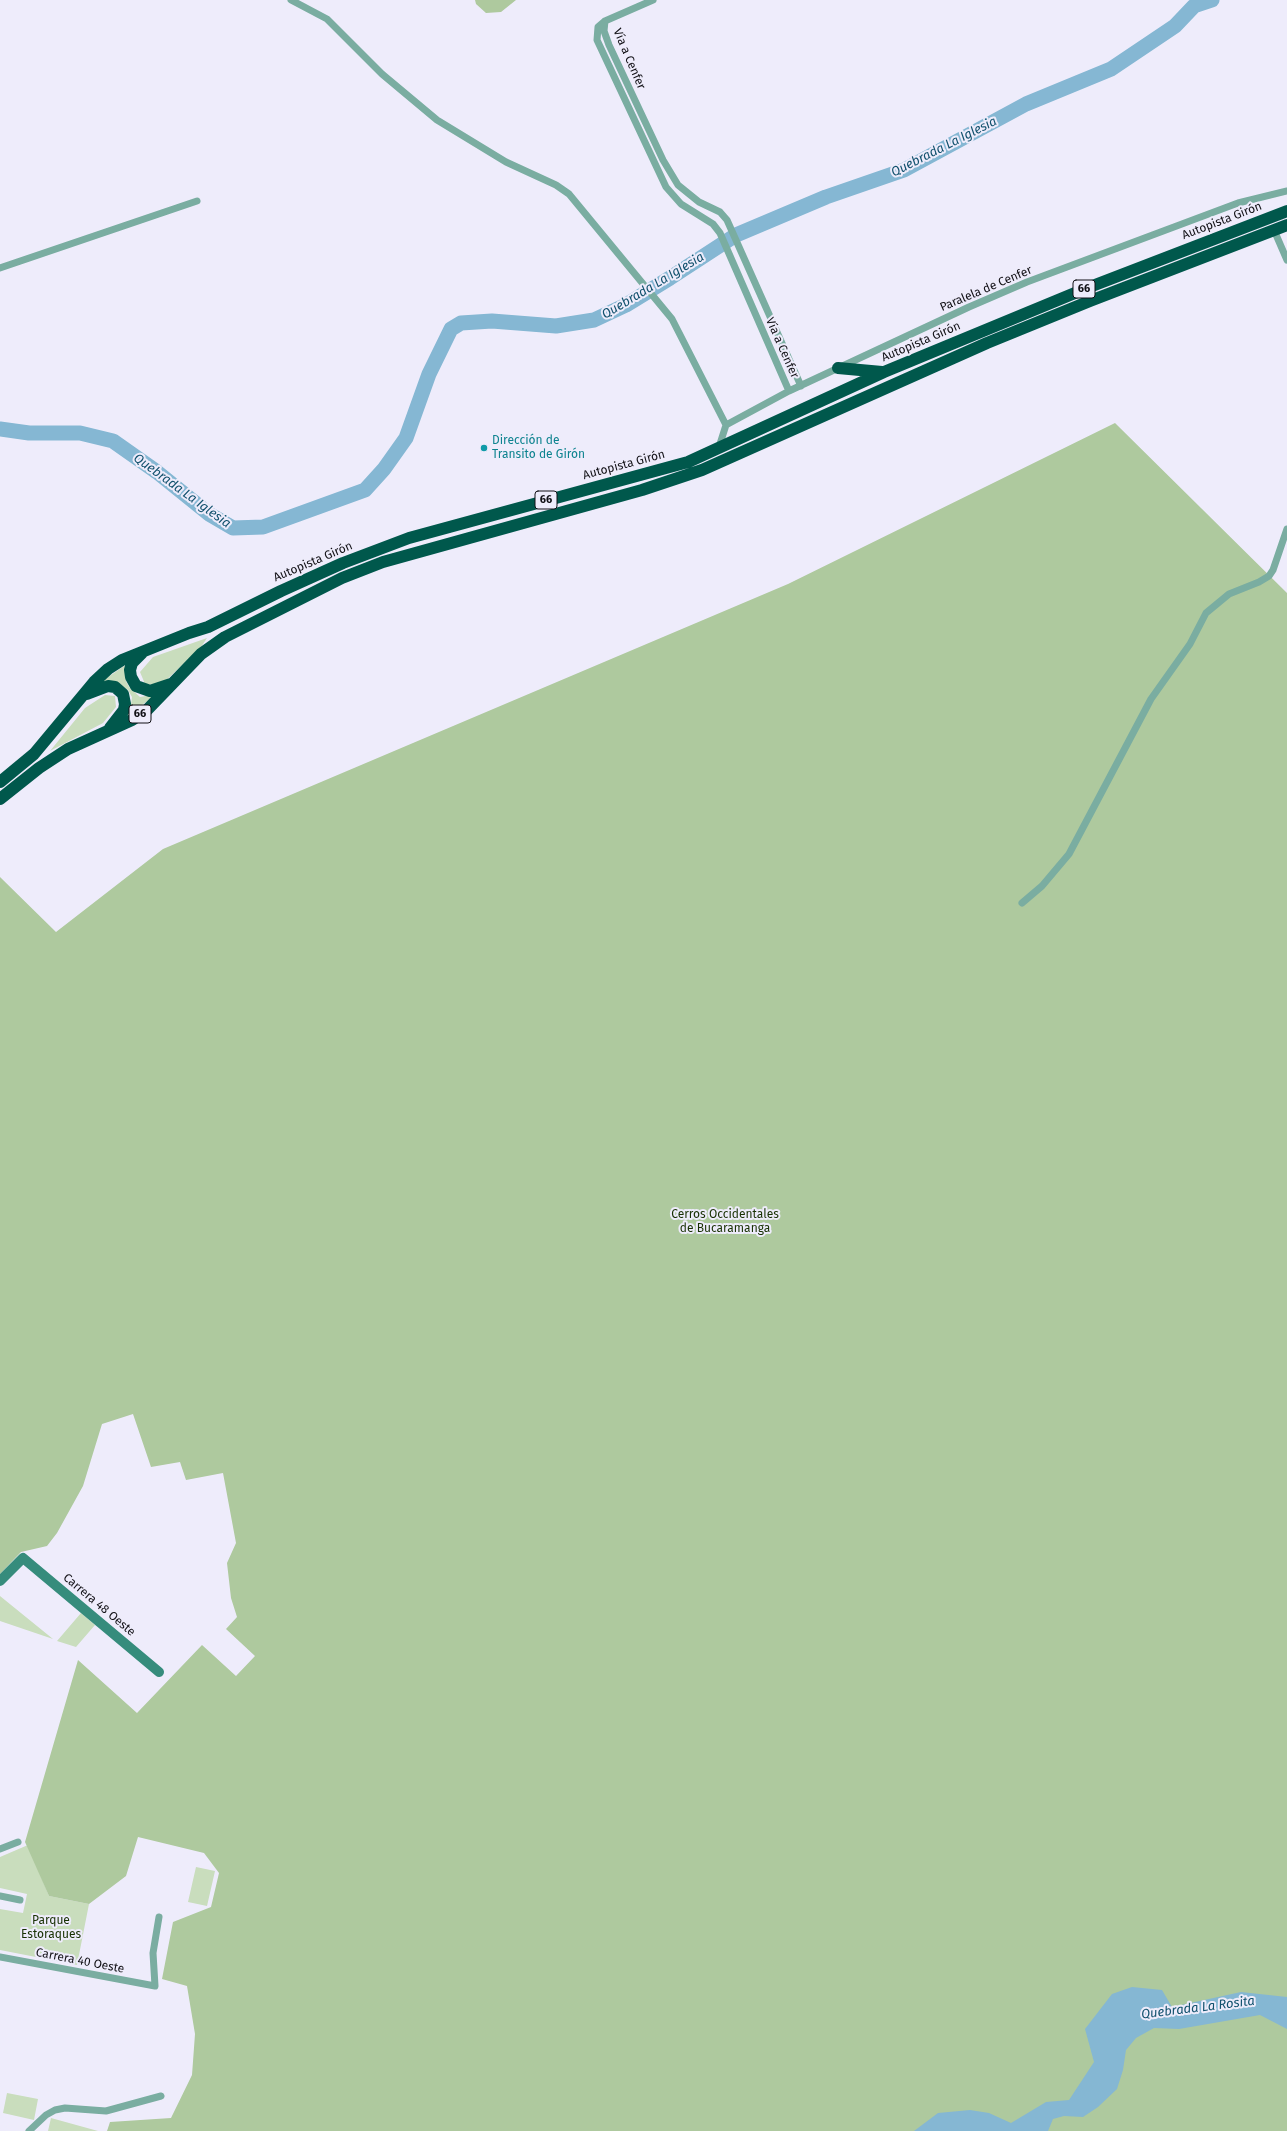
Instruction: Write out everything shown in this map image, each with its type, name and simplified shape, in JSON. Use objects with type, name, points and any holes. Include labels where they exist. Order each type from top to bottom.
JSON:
[{"type":"highway","name":"Autopista Girón","points":[[0,782],[34,754],[82,696],[108,669],[122,660],[208,628],[281,591],[343,563],[409,538],[688,462],[884,372],[1087,288],[1287,210]]},
{"type":"highway","name":"66","points":[[0,799],[50,760],[68,749],[108,731],[146,710],[201,654],[225,637],[342,578],[383,562],[642,490],[702,470],[987,343],[1090,301],[1287,225]]},
{"type":"highway","points":[[838,368],[884,372]]},
{"type":"highway","points":[[144,651],[132,663],[130,670],[131,677],[136,686],[150,691],[172,684]]},
{"type":"highway","points":[[82,696],[102,687],[108,686],[114,687],[122,694],[125,704],[124,710],[108,731]]},
{"type":"street","points":[[291,0],[327,20],[382,74],[437,120],[506,162],[556,185],[569,194],[639,281],[672,319],[726,424],[719,447]]},
{"type":"street","points":[[605,22],[653,0]]},
{"type":"street","name":"Vía a Cenfer","points":[[605,22],[604,31],[609,45],[663,160],[678,185],[699,202],[720,212],[732,229],[801,386]]},
{"type":"street","name":"Vía a Cenfer","points":[[605,22],[598,27],[597,40],[666,187],[681,204],[713,224],[720,233],[789,391]]},
{"type":"street","name":"Paralela de Cenfer","points":[[726,424],[789,391],[1027,282],[1238,203],[1287,191]]},
{"type":"street","points":[[0,268],[197,201]]},
{"type":"street","points":[[1274,230],[1287,260]]},
{"type":"street","points":[[1022,903],[1042,886],[1068,854],[1150,700],[1190,644],[1206,613],[1229,594],[1259,582],[1269,576],[1273,570],[1287,529]]},
{"type":"street","name":"Carrera 48 Oeste","points":[[0,1581],[23,1558],[159,1672]]},
{"type":"street","points":[[0,1849],[18,1842]]},
{"type":"street","points":[[0,1896],[20,1900]]},
{"type":"street","name":"Carrera 40 Oeste","points":[[0,1957],[155,1986],[153,1952],[159,1917]]},
{"type":"street","points":[[32,2129],[46,2115],[54,2110],[65,2108],[106,2111],[161,2096]]},
{"type":"green space","points":[[475,0],[516,0],[501,12],[486,13],[476,4]]},
{"type":"green space","name":"Cerros Occidentales de Bucaramanga","points":[[1115,423],[1287,593],[1287,2131],[107,2131],[110,2122],[171,2118],[192,2075],[195,2034],[187,1986],[162,1979],[173,1922],[211,1907],[219,1873],[204,1853],[138,1837],[126,1876],[89,1904],[49,1896],[25,1842],[78,1660],[137,1713],[202,1645],[236,1676],[255,1656],[226,1629],[237,1617],[231,1598],[227,1563],[236,1543],[223,1473],[186,1480],[180,1462],[151,1467],[133,1414],[102,1424],[83,1486],[57,1533],[47,1546],[21,1552],[0,1574],[0,877],[56,932],[163,849],[788,584]]},
{"type":"green space","points":[[207,638],[201,647],[161,685],[145,684],[140,672],[153,657]]},
{"type":"green space","points":[[127,664],[126,681],[129,687],[140,697],[157,694],[124,718],[131,705],[132,697],[128,690],[115,681],[101,682]]},
{"type":"green space","points":[[105,695],[115,696],[116,707],[103,723],[50,751],[85,708]]},
{"type":"green space","points":[[0,1596],[53,1639],[0,1621]]},
{"type":"green space","points":[[81,1613],[95,1625],[76,1647],[57,1641]]},
{"type":"green space","name":"Parque Estoraques","points":[[28,1845],[49,1896],[89,1904],[77,1965],[0,1950],[0,1909],[23,1913],[27,1894],[0,1888],[0,1857]]},
{"type":"green space","points":[[196,1867],[215,1871],[207,1906],[188,1902]]},
{"type":"green space","points":[[7,2093],[38,2099],[34,2120],[3,2113]]},
{"type":"green space","points":[[51,2118],[98,2131],[48,2131]]},
{"type":"water","name":"Quebrada La Rosita","points":[[1132,1987],[1162,1990],[1172,2007],[1241,1992],[1287,1997],[1287,2029],[1260,2015],[1179,2029],[1154,2028],[1136,2038],[1126,2050],[1123,2070],[1117,2089],[1098,2107],[1083,2117],[1064,2116],[1053,2119],[1048,2131],[914,2131],[938,2113],[970,2110],[989,2113],[1011,2123],[1046,2102],[1069,2100],[1094,2062],[1085,2029],[1112,1994]]},
{"type":"waterway","name":"Quebrada La Iglesia","points":[[0,429],[29,433],[80,433],[113,441],[157,472],[209,514],[233,528],[263,527],[365,490],[384,469],[406,438],[429,374],[451,329],[461,323],[492,321],[556,326],[594,320],[626,305],[736,235],[826,197],[904,170],[1026,104],[1111,69],[1175,26],[1194,6],[1212,0]]},
{"type":"place","name":"Dirección de Transito de Girón","points":[[484,448]]}]
